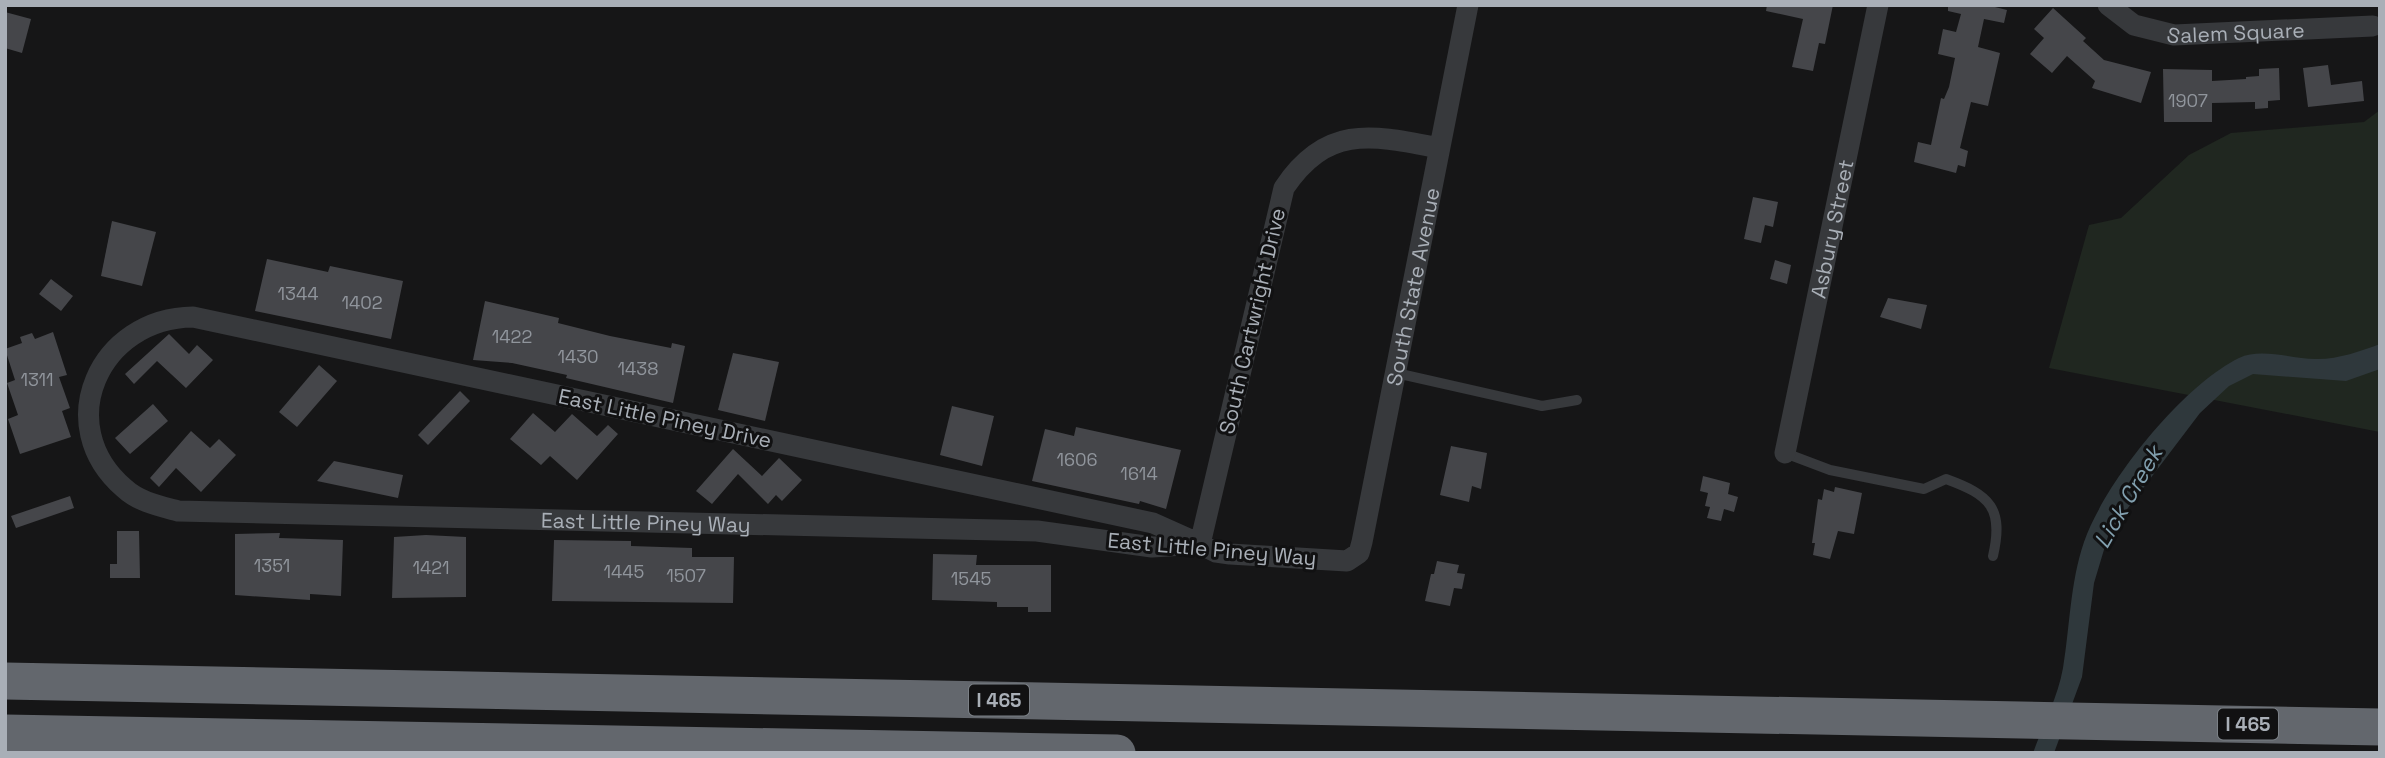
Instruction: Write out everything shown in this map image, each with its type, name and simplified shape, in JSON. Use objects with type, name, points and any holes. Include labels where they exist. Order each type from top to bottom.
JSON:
[{"type":"highway","name":"I 465","points":[[5,681],[2380,727]]},
{"type":"highway","points":[[5,733],[1117,753]]},
{"type":"street","name":"South State Avenue","points":[[1347,561],[1359,554],[1362,542],[1468,5]]},
{"type":"street","name":"Asbury Street","points":[[1785,453],[1878,5]]},
{"type":"street","name":"Salem Square","points":[[2108,5],[2134,25],[2174,36],[2373,26]]},
{"type":"street","name":"South Cartwright Drive","points":[[1200,544],[1284,188],[1307,159],[1327,145],[1349,138],[1390,139],[1439,148]]},
{"type":"street","name":"East Little Piney Drive","points":[[129,336],[162,319],[193,317],[1153,523],[1200,544]]},
{"type":"street","name":"East Little Piney Way","points":[[129,336],[108,357],[97,375],[91,399],[92,434],[104,465],[124,489],[153,505],[178,511],[1007,530],[1062,533],[1152,547],[1200,544],[1216,552],[1230,554],[1347,561]]},
{"type":"street","points":[[1007,530],[1010,492]]},
{"type":"lane","points":[[1396,373],[1542,405],[1577,400]]},
{"type":"lane","points":[[1785,453],[1830,470],[1924,489],[1946,479],[1971,488],[1992,504],[1997,522],[1993,556]]},
{"type":"shaded area","points":[[2380,110],[2380,432],[2049,368],[2089,225],[2121,218],[2189,155],[2231,133],[2364,122]]},
{"type":"water","name":"Lick Creek","points":[[2380,344],[2380,369],[2346,381],[2253,374],[2229,386],[2200,413],[2109,533],[2094,583],[2082,677],[2054,753],[2033,753],[2061,679],[2073,589],[2084,542],[2109,492],[2148,438],[2194,390],[2217,371],[2239,358],[2258,354],[2326,359]]},
{"type":"building","points":[[1767,5],[1833,5],[1825,44],[1819,43],[1813,71],[1792,67],[1803,19],[1766,11]]},
{"type":"building","points":[[1948,5],[1987,5],[2007,10],[2004,23],[1984,19],[1978,47],[2000,53],[1988,106],[1971,102],[1960,148],[1968,151],[1965,167],[1958,165],[1956,173],[1914,162],[1918,142],[1931,145],[1941,98],[1944,99],[1949,87],[1955,58],[1938,54],[1943,29],[1956,32],[1961,14],[1948,11]]},
{"type":"building","points":[[2053,8],[2086,38],[2083,41],[2104,60],[2151,72],[2141,103],[2092,88],[2095,81],[2067,56],[2052,73],[2030,54],[2044,38],[2034,29]]},
{"type":"building","points":[[5,12],[31,19],[22,53],[5,48]]},
{"type":"building","points":[[2328,65],[2331,85],[2362,81],[2364,101],[2308,107],[2303,68]]},
{"type":"building","points":[[2279,68],[2280,100],[2268,101],[2268,108],[2255,109],[2255,102],[2212,103],[2212,122],[2164,122],[2163,69],[2212,70],[2212,81],[2246,79],[2259,76],[2259,69]]},
{"type":"building","points":[[1753,197],[1778,202],[1773,227],[1765,225],[1761,243],[1744,239]]},
{"type":"building","points":[[112,221],[156,232],[142,286],[101,276]]},
{"type":"building","points":[[267,259],[328,272],[330,266],[403,281],[391,339],[255,311]]},
{"type":"building","points":[[1775,260],[1791,265],[1787,284],[1770,279]]},
{"type":"building","points":[[51,279],[73,296],[61,311],[39,294]]},
{"type":"building","points":[[1888,298],[1927,305],[1921,329],[1880,317]]},
{"type":"building","points":[[485,301],[559,318],[558,323],[610,336],[671,348],[672,343],[685,346],[673,403],[512,363],[473,360]]},
{"type":"building","points":[[53,332],[67,375],[59,377],[70,408],[62,411],[71,437],[20,454],[8,419],[18,415],[7,383],[15,380],[5,349],[22,343],[20,337],[32,333],[35,339]]},
{"type":"building","points":[[169,334],[189,354],[197,345],[213,360],[186,388],[157,361],[134,384],[125,374]]},
{"type":"building","points":[[733,353],[779,362],[765,421],[718,410]]},
{"type":"building","points":[[319,365],[337,381],[297,427],[279,412]]},
{"type":"building","points":[[460,391],[470,401],[428,445],[418,435]]},
{"type":"building","points":[[153,404],[168,421],[130,454],[115,438]]},
{"type":"building","points":[[952,406],[994,416],[982,466],[940,455]]},
{"type":"building","points":[[533,413],[555,432],[572,414],[597,436],[608,425],[618,434],[577,480],[550,456],[541,465],[510,439]]},
{"type":"building","points":[[1076,427],[1181,450],[1166,509],[1140,501],[1139,504],[1032,481],[1045,429],[1074,436]]},
{"type":"building","points":[[191,431],[210,448],[219,439],[236,455],[201,492],[176,468],[159,487],[150,478]]},
{"type":"building","points":[[1451,446],[1487,453],[1481,489],[1472,486],[1469,502],[1440,495]]},
{"type":"building","points":[[733,449],[762,476],[779,458],[802,480],[782,501],[776,495],[768,504],[738,474],[712,504],[696,491]]},
{"type":"building","points":[[334,461],[403,475],[398,498],[317,481]]},
{"type":"building","points":[[1703,476],[1730,483],[1728,494],[1738,497],[1734,512],[1724,509],[1721,521],[1707,518],[1710,507],[1705,506],[1708,493],[1700,491]]},
{"type":"building","points":[[1835,487],[1862,493],[1854,534],[1838,531],[1830,559],[1813,555],[1815,543],[1812,543],[1818,499],[1822,500],[1824,489],[1834,492]]},
{"type":"building","points":[[70,496],[74,508],[16,528],[11,516]]},
{"type":"building","points":[[117,531],[139,531],[140,578],[110,578],[110,564],[117,564]]},
{"type":"building","points":[[280,533],[279,538],[343,540],[341,596],[310,594],[310,600],[235,595],[235,534]]},
{"type":"building","points":[[394,537],[466,537],[466,597],[392,598]]},
{"type":"building","points":[[554,540],[631,541],[631,546],[692,548],[692,557],[734,557],[733,603],[552,601]]},
{"type":"building","points":[[933,554],[977,555],[976,565],[1051,565],[1051,612],[1028,612],[1028,607],[997,607],[997,602],[932,600]]},
{"type":"building","points":[[1437,561],[1459,565],[1457,573],[1465,574],[1462,589],[1454,588],[1450,606],[1425,601]]}]
